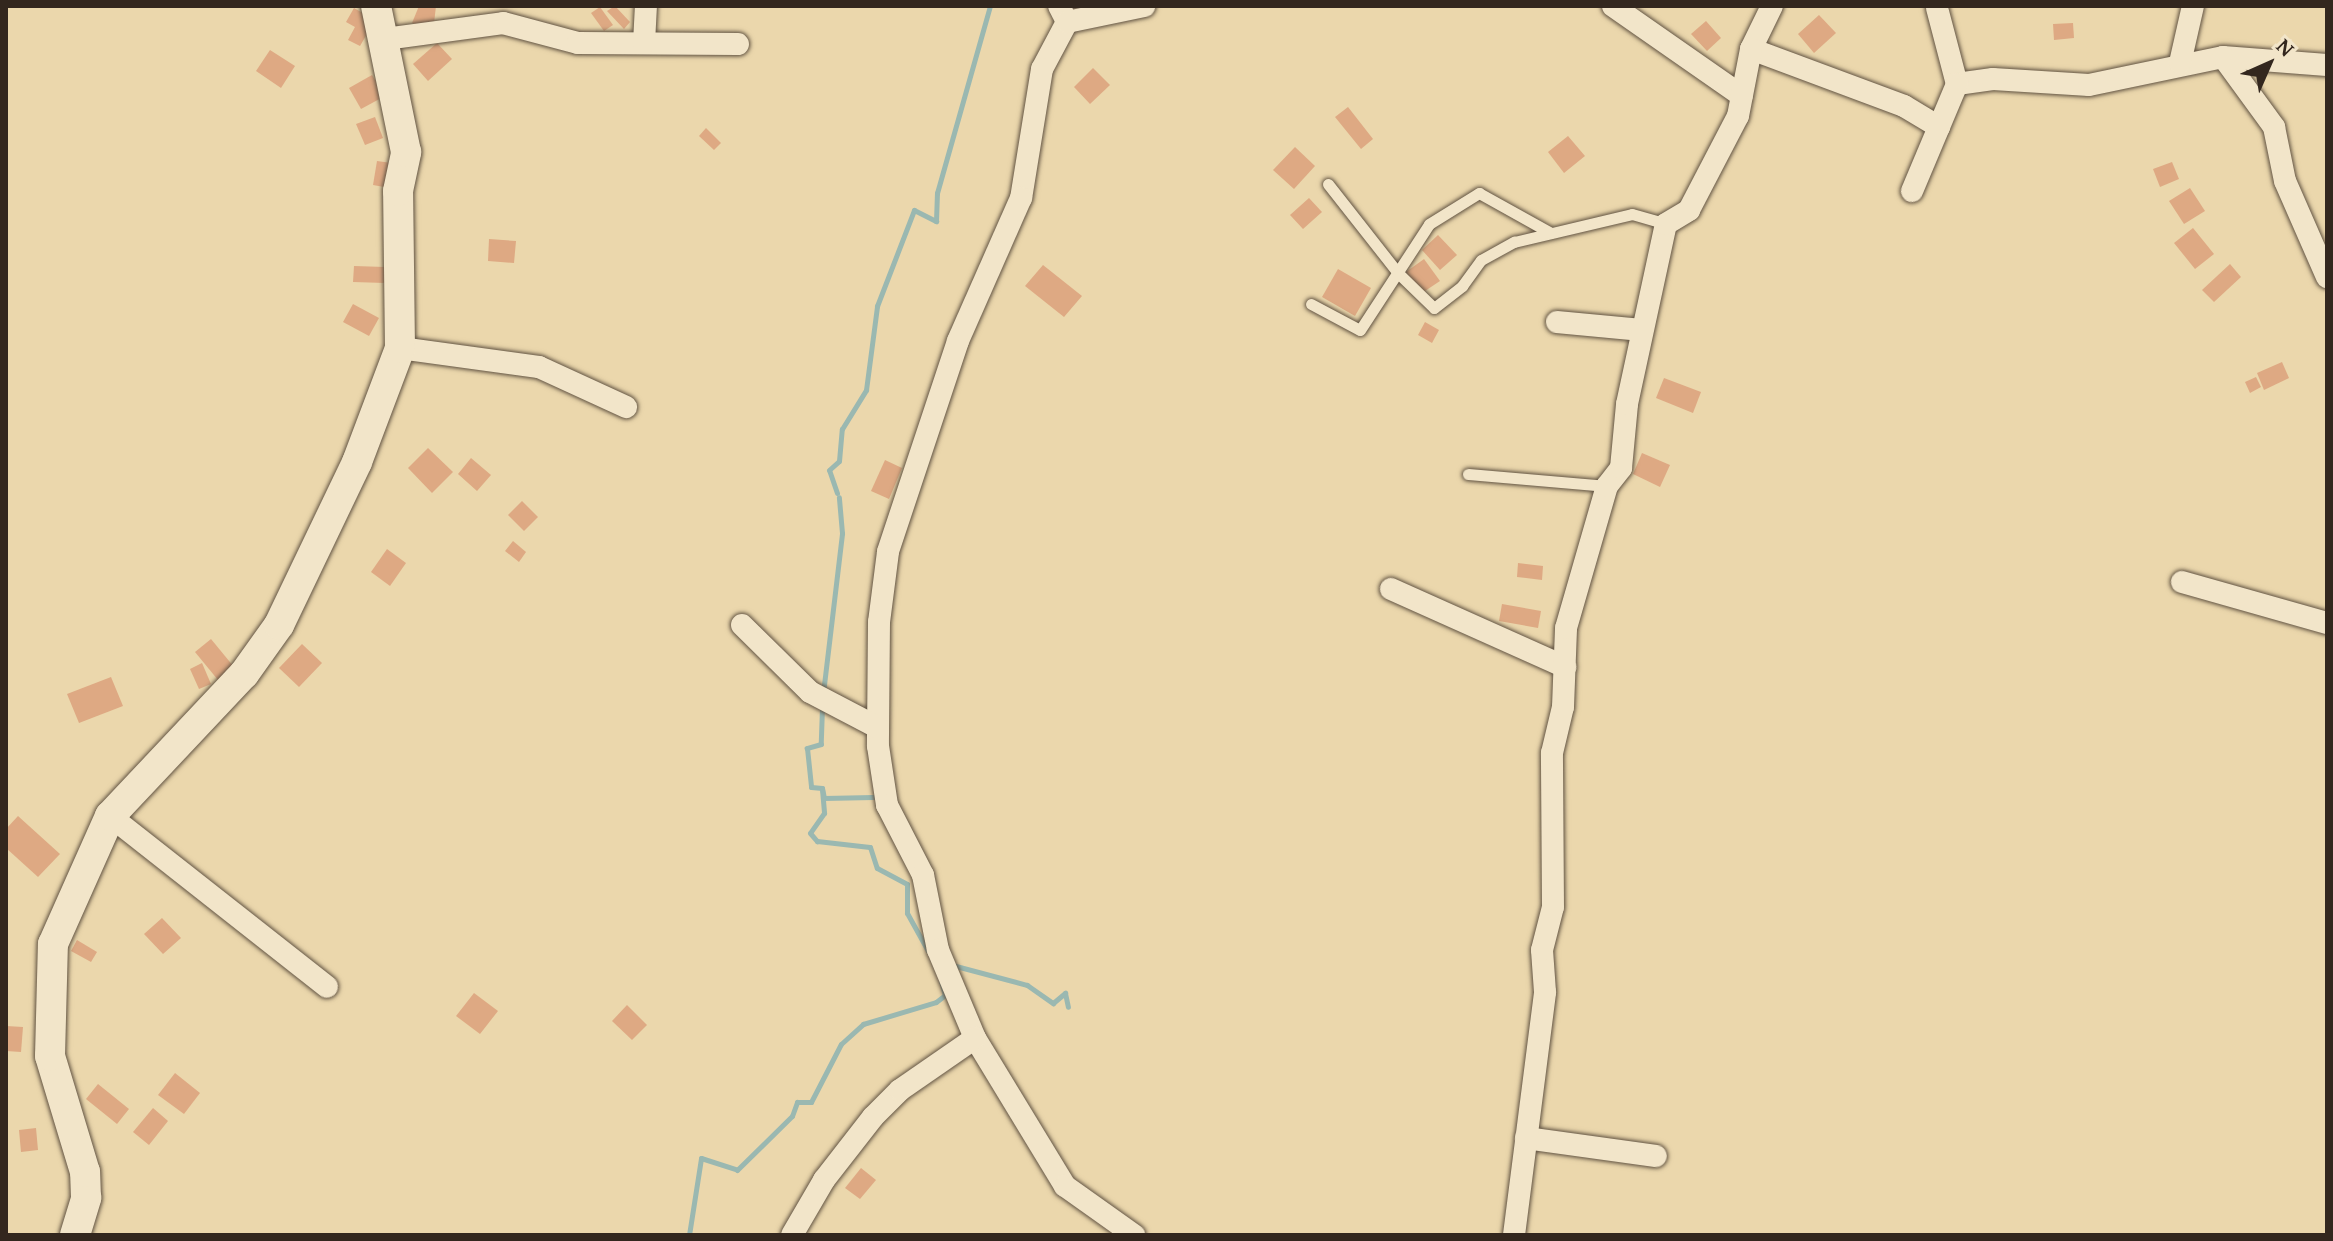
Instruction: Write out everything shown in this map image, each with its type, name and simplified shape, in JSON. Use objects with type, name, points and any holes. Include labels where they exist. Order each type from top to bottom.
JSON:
[{"type":"main road","points":[[75,1235],[86,1198],[85,1172],[56,1092],[49,975],[53,944],[110,816],[244,674],[279,625],[362,449],[400,348],[397,207],[406,152],[376,6]]},
{"type":"street","points":[[644,43],[646,6]]},
{"type":"street","points":[[1134,1235],[1065,1186],[975,1038],[938,950],[923,875],[887,805],[877,727],[888,552],[958,341],[1021,198],[1042,69],[1063,14],[1144,6]]},
{"type":"street","points":[[1613,6],[1742,96]]},
{"type":"street","points":[[1514,1235],[1516,1179],[1526,1138],[1545,992],[1542,950],[1553,907],[1552,753],[1565,667],[1566,628],[1607,486],[1621,468],[1642,330],[1666,224],[1689,210],[1738,116],[1751,49],[1772,6]]},
{"type":"street","points":[[2180,63],[2193,6]]},
{"type":"street","points":[[1912,191],[1957,84],[1937,8]]},
{"type":"street","points":[[385,39],[503,23],[578,43],[738,44]]},
{"type":"street","points":[[1751,49],[1904,106],[1939,127]]},
{"type":"street","points":[[2223,57],[2274,127],[2285,181],[2327,277]]},
{"type":"street","points":[[1957,84],[1993,79],[2089,85],[2180,63],[2223,57],[2327,65]]},
{"type":"street","points":[[1557,322],[1642,330]]},
{"type":"street","points":[[400,348],[539,367],[626,407]]},
{"type":"street","points":[[2182,582],[2327,623]]},
{"type":"street","points":[[1391,589],[1565,667]]},
{"type":"street","points":[[742,625],[810,692],[877,727]]},
{"type":"street","points":[[110,816],[327,987]]},
{"type":"street","points":[[792,1235],[824,1180],[873,1117],[900,1090],[975,1038]]},
{"type":"street","points":[[1526,1138],[1656,1156]]},
{"type":"lane","points":[[1328,184],[1398,273],[1434,308],[1462,286],[1481,260],[1551,233],[1632,214],[1666,224]]},
{"type":"lane","points":[[1311,304],[1360,330],[1429,224],[1479,193],[1551,233]]},
{"type":"lane","points":[[1468,474],[1607,486]]},
{"type":"building","points":[[419,6],[436,6],[433,32],[412,23]]},
{"type":"building","points":[[615,6],[630,22],[624,29],[607,11]]},
{"type":"building","points":[[600,7],[613,25],[604,31],[591,13]]},
{"type":"building","points":[[354,8],[375,20],[360,46],[348,40],[355,27],[346,22]]},
{"type":"building","points":[[1819,15],[1836,33],[1814,53],[1798,34]]},
{"type":"building","points":[[1706,21],[1721,38],[1707,51],[1691,34]]},
{"type":"building","points":[[2073,23],[2074,38],[2054,40],[2053,24]]},
{"type":"building","points":[[437,43],[452,59],[428,81],[413,64]]},
{"type":"building","points":[[270,50],[295,66],[281,88],[256,71]]},
{"type":"building","points":[[1093,68],[1110,85],[1090,104],[1074,87]]},
{"type":"building","points":[[372,75],[385,96],[361,109],[349,88]]},
{"type":"building","points":[[1348,107],[1373,139],[1361,149],[1335,117]]},
{"type":"building","points":[[375,117],[383,138],[365,145],[356,124]]},
{"type":"building","points":[[706,128],[721,143],[714,150],[699,136]]},
{"type":"building","points":[[1568,136],[1585,156],[1564,173],[1548,152]]},
{"type":"building","points":[[1295,147],[1315,166],[1294,189],[1273,170]]},
{"type":"building","points":[[377,161],[399,164],[395,189],[373,185]]},
{"type":"building","points":[[2172,162],[2179,179],[2160,187],[2153,169]]},
{"type":"building","points":[[2190,188],[2205,211],[2184,224],[2169,201]]},
{"type":"building","points":[[1309,198],[1322,212],[1303,229],[1290,215]]},
{"type":"building","points":[[2193,228],[2214,254],[2195,269],[2174,243]]},
{"type":"building","points":[[1438,235],[1457,255],[1440,270],[1422,250]]},
{"type":"building","points":[[489,239],[516,241],[514,263],[488,261]]},
{"type":"building","points":[[1424,259],[1440,281],[1422,293],[1406,272]]},
{"type":"building","points":[[2230,264],[2241,277],[2214,302],[2202,290]]},
{"type":"building","points":[[1043,265],[1082,296],[1064,317],[1025,286]]},
{"type":"building","points":[[354,266],[385,267],[385,283],[353,282]]},
{"type":"building","points":[[1338,269],[1371,288],[1355,316],[1322,297]]},
{"type":"building","points":[[353,304],[379,318],[369,336],[343,322]]},
{"type":"building","points":[[1425,322],[1439,330],[1432,343],[1418,335]]},
{"type":"building","points":[[2282,362],[2289,378],[2264,390],[2257,373]]},
{"type":"building","points":[[2256,377],[2261,387],[2250,393],[2245,382]]},
{"type":"building","points":[[1664,378],[1701,392],[1693,413],[1656,398]]},
{"type":"building","points":[[428,448],[453,472],[432,493],[408,468]]},
{"type":"building","points":[[1642,453],[1670,465],[1660,487],[1633,474]]},
{"type":"building","points":[[471,458],[491,475],[477,491],[458,474]]},
{"type":"building","points":[[885,460],[902,468],[889,499],[871,491]]},
{"type":"building","points":[[522,501],[538,517],[524,531],[508,515]]},
{"type":"building","points":[[513,541],[526,552],[519,562],[505,551]]},
{"type":"building","points":[[387,549],[406,563],[390,586],[371,572]]},
{"type":"building","points":[[1518,563],[1543,566],[1542,580],[1517,577]]},
{"type":"building","points":[[1502,604],[1541,611],[1538,628],[1499,621]]},
{"type":"building","points":[[211,639],[234,667],[218,680],[195,652]]},
{"type":"building","points":[[302,644],[322,663],[299,687],[279,668]]},
{"type":"building","points":[[202,663],[211,684],[199,689],[190,669]]},
{"type":"building","points":[[111,677],[123,706],[79,723],[67,694]]},
{"type":"building","points":[[18,816],[60,854],[38,877],[6,848],[6,829]]},
{"type":"building","points":[[162,918],[181,938],[163,954],[144,934]]},
{"type":"building","points":[[77,940],[97,952],[91,962],[71,951]]},
{"type":"building","points":[[474,993],[498,1011],[480,1034],[456,1016]]},
{"type":"building","points":[[627,1005],[647,1025],[632,1040],[612,1021]]},
{"type":"building","points":[[6,1026],[23,1027],[21,1052],[6,1051]]},
{"type":"building","points":[[175,1073],[200,1093],[184,1114],[158,1095]]},
{"type":"building","points":[[98,1084],[129,1109],[117,1124],[86,1099]]},
{"type":"building","points":[[153,1108],[168,1121],[149,1145],[133,1132]]},
{"type":"building","points":[[36,1128],[38,1150],[21,1152],[19,1130]]},
{"type":"building","points":[[861,1168],[876,1180],[860,1199],[845,1188]]},
{"type":"waterway","points":[[837,493],[829,470],[839,461],[842,429],[866,390],[877,306],[914,210],[936,221],[937,193],[990,6]]},
{"type":"waterway","points":[[823,693],[842,533],[839,497]]},
{"type":"waterway","points":[[822,707],[821,744],[807,748],[811,787],[822,788],[824,798],[873,797]]},
{"type":"waterway","points":[[822,789],[824,813],[810,833],[817,841],[870,847],[877,868],[907,884],[907,913],[928,951]]},
{"type":"waterway","points":[[952,965],[1027,985],[1053,1003],[1065,993],[1068,1007]]},
{"type":"waterway","points":[[689,1235],[701,1158],[737,1170],[792,1116],[797,1102],[811,1102],[841,1044],[863,1024],[936,1002],[945,995],[941,981]]}]
